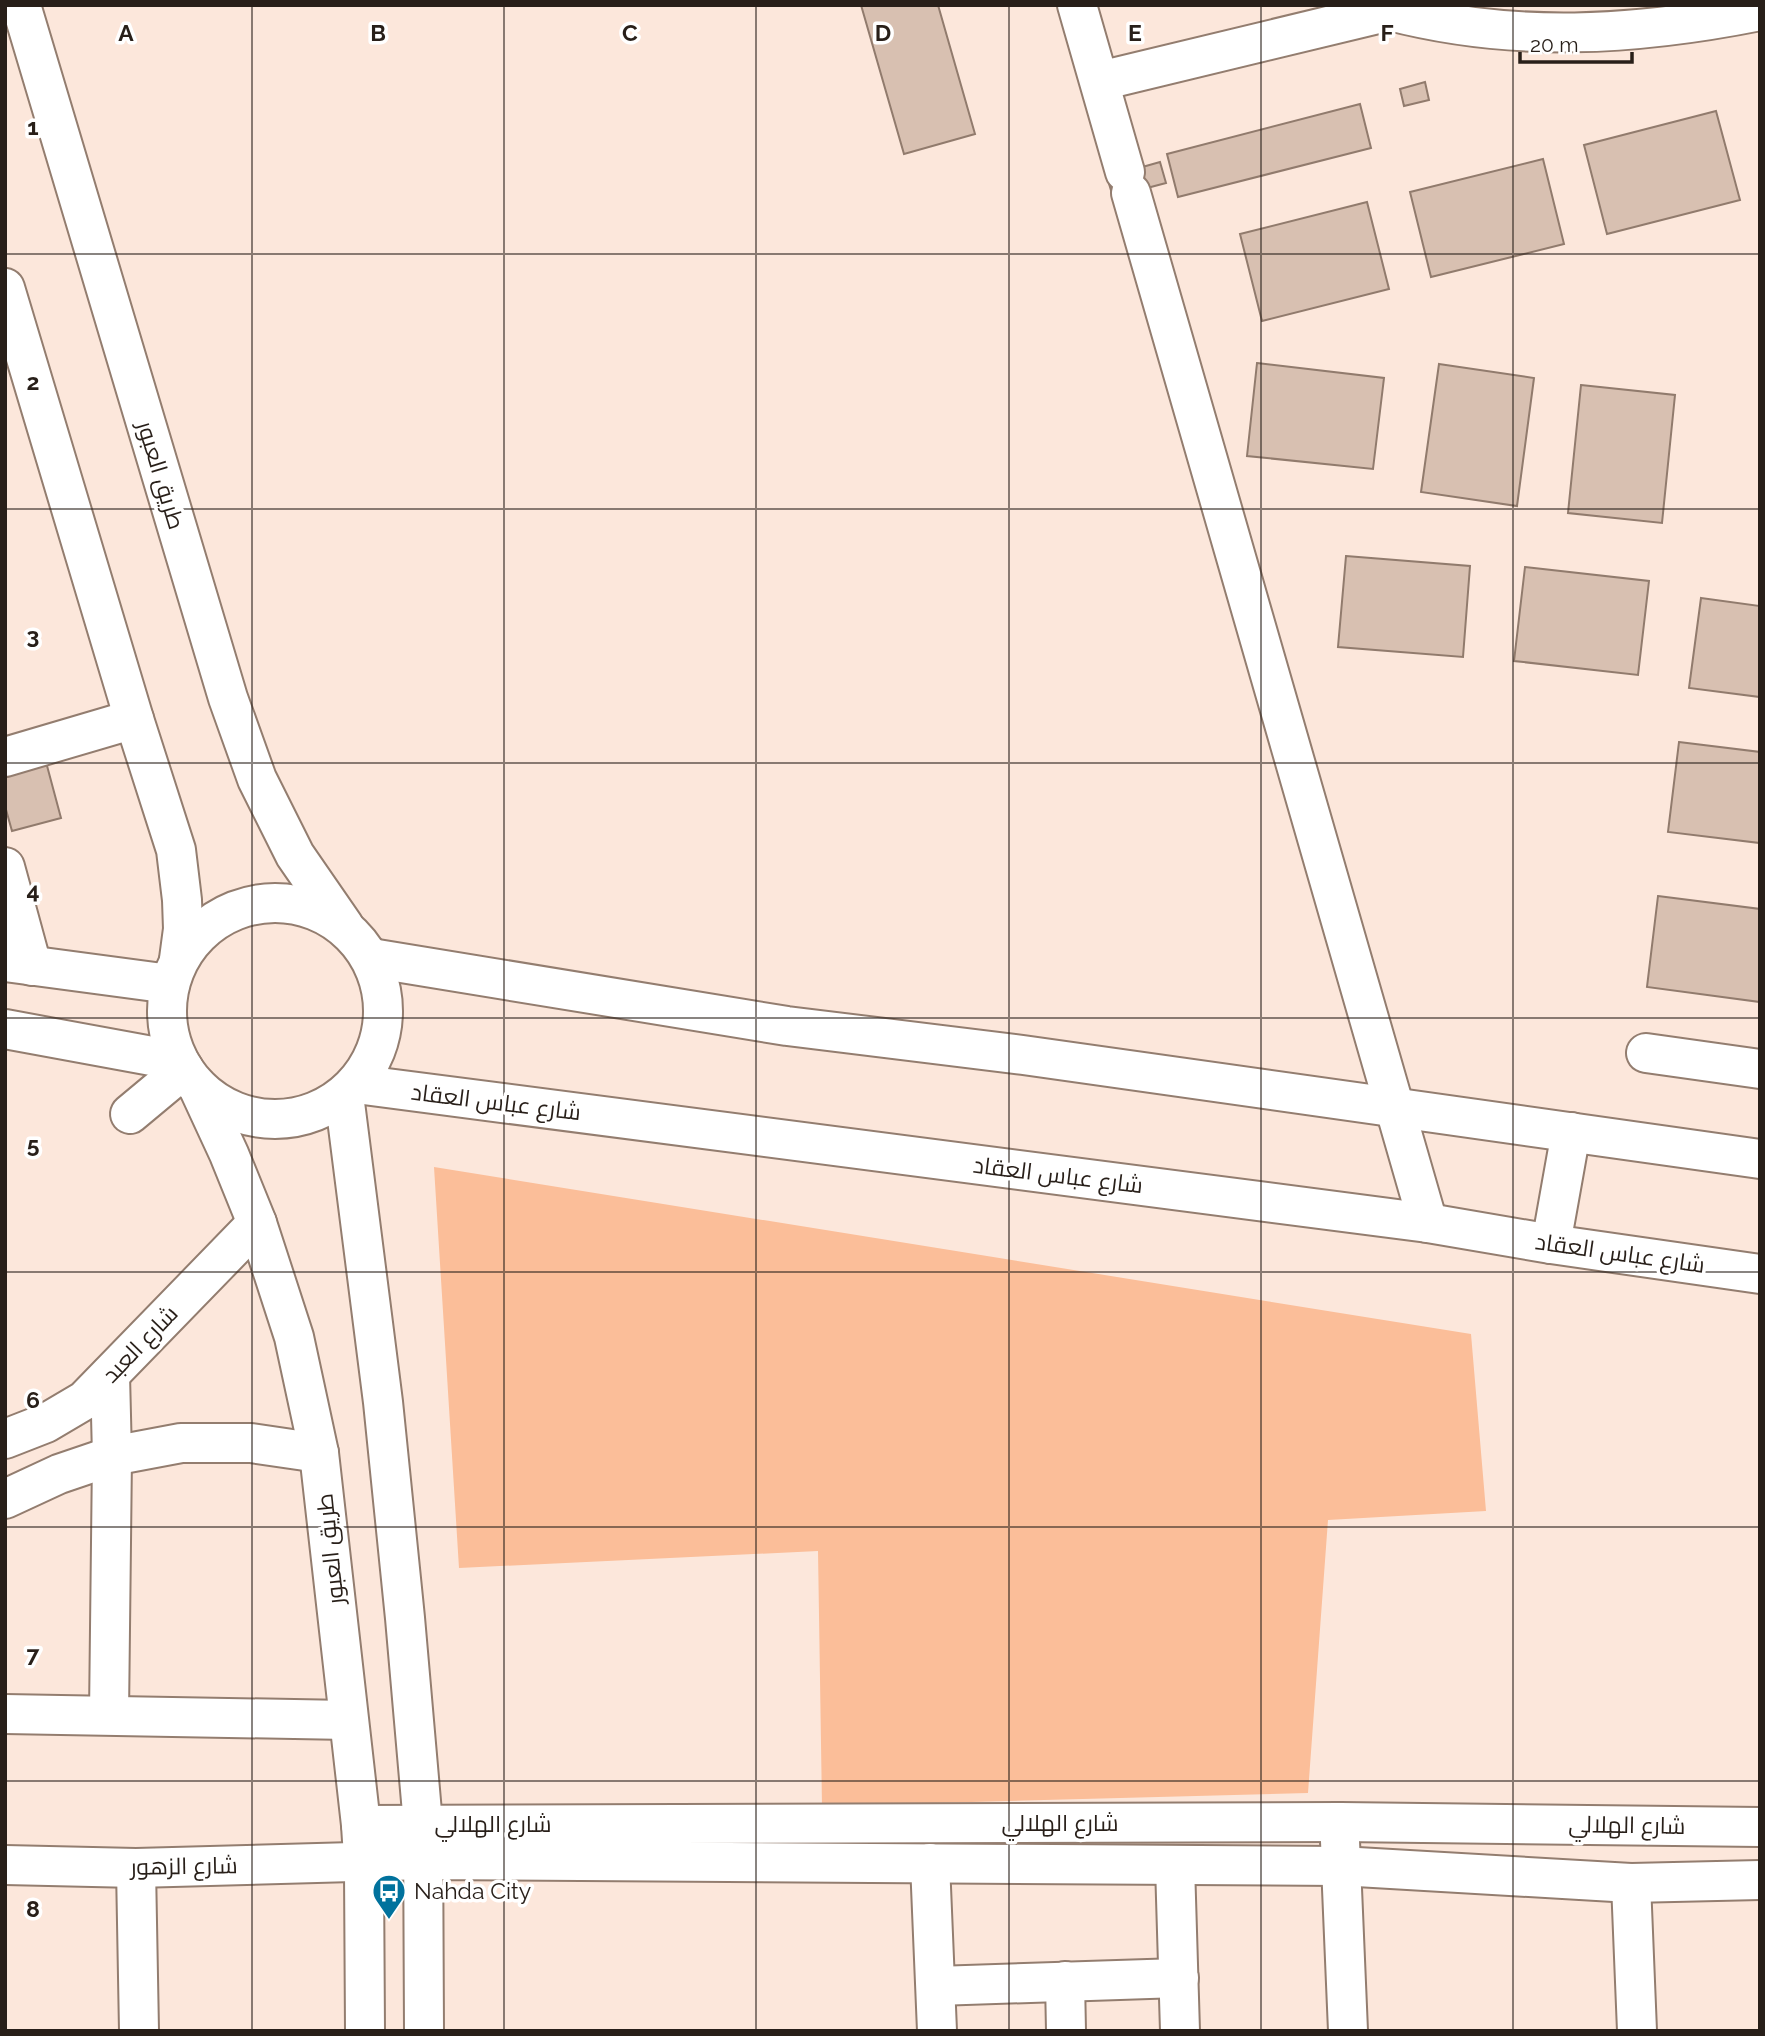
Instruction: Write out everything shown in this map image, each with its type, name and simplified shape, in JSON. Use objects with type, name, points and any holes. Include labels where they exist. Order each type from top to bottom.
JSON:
[{"type":"street","name":"طريق العبور","points":[[20,5],[236,721],[257,779],[295,855],[344,926]]},
{"type":"street","points":[[1077,5],[1429,1223]]},
{"type":"street","points":[[1100,81],[1393,8],[1474,27],[1582,33],[1690,25],[1760,11]]},
{"type":"street","points":[[5,288],[176,850],[183,929],[174,971],[167,1024],[187,1072],[223,1106],[253,1118],[285,1119],[316,1112],[350,1090],[374,1056],[383,1023],[382,990],[370,958],[344,926],[310,907],[273,901],[235,909],[203,929],[174,971]]},
{"type":"street","points":[[5,757],[134,719]]},
{"type":"street","points":[[5,867],[19,964],[174,971]]},
{"type":"street","points":[[370,958],[787,1026],[1023,1055],[1760,1159]]},
{"type":"street","points":[[5,1030],[187,1072]]},
{"type":"street","points":[[1646,1053],[1760,1069]]},
{"type":"street","name":"طريق العبور","points":[[187,1072],[229,1154],[257,1223],[294,1337],[319,1453],[362,1843],[365,2031]]},
{"type":"street","points":[[130,1114],[187,1072]]},
{"type":"street","points":[[350,1090],[405,1618],[424,1842],[424,2031]]},
{"type":"street","name":"شارع عباس العقاد","points":[[350,1090],[1429,1223],[1551,1244],[1760,1274]]},
{"type":"street","points":[[1551,1244],[1571,1132]]},
{"type":"street","name":"شارع العبد","points":[[5,1439],[46,1423],[85,1400],[257,1223]]},
{"type":"street","points":[[109,1716],[113,1456],[110,1375]]},
{"type":"street","points":[[5,1499],[59,1474],[113,1456],[181,1443],[251,1443],[319,1453]]},
{"type":"street","points":[[5,1714],[348,1720]]},
{"type":"street","points":[[1341,1822],[1340,1866],[1348,2031]]},
{"type":"street","name":"شارع الهلالي","points":[[362,1843],[1341,1822],[1760,1827]]},
{"type":"street","name":"شارع الهلالي","points":[[424,1842],[930,1863],[1340,1866],[1630,1883],[1760,1880]]},
{"type":"street","name":"شارع الزهور","points":[[5,1865],[136,1868],[362,1843]]},
{"type":"street","points":[[930,1863],[937,2031]]},
{"type":"street","points":[[1175,1865],[1180,2031]]},
{"type":"street","points":[[136,1868],[139,2031]]},
{"type":"street","points":[[1630,1883],[1637,2031]]},
{"type":"street","points":[[936,1986],[1179,1978]]},
{"type":"street","points":[[1065,1982],[1066,2031]]},
{"type":"shaded area","points":[[434,1167],[1471,1334],[1486,1511],[1328,1520],[1308,1793],[822,1806],[818,1551],[459,1568]]},
{"type":"building","points":[[861,5],[938,5],[975,134],[904,154]]},
{"type":"building","points":[[1425,82],[1429,100],[1404,106],[1400,89]]},
{"type":"building","points":[[1360,104],[1371,148],[1178,197],[1167,154]]},
{"type":"building","points":[[1716,111],[1740,200],[1607,234],[1584,145]]},
{"type":"building","points":[[1543,159],[1564,244],[1431,277],[1410,192]]},
{"type":"building","points":[[1160,162],[1166,183],[1113,197],[1107,177]]},
{"type":"building","points":[[1367,202],[1389,289],[1262,321],[1240,234]]},
{"type":"building","points":[[1257,363],[1384,378],[1373,469],[1247,456]]},
{"type":"building","points":[[1439,364],[1534,378],[1517,506],[1421,492]]},
{"type":"building","points":[[1581,385],[1675,395],[1662,523],[1568,513]]},
{"type":"building","points":[[1346,556],[1470,566],[1463,657],[1338,647]]},
{"type":"building","points":[[1525,567],[1649,581],[1638,675],[1514,661]]},
{"type":"building","points":[[1701,598],[1760,606],[1760,697],[1689,688]]},
{"type":"building","points":[[1679,742],[1760,752],[1760,843],[1668,832]]},
{"type":"building","points":[[46,762],[61,818],[12,831],[5,806],[5,773]]},
{"type":"building","points":[[1658,896],[1760,909],[1760,1002],[1647,987]]},
{"type":"place","name":"Nahda City","points":[[389,1921]]}]
